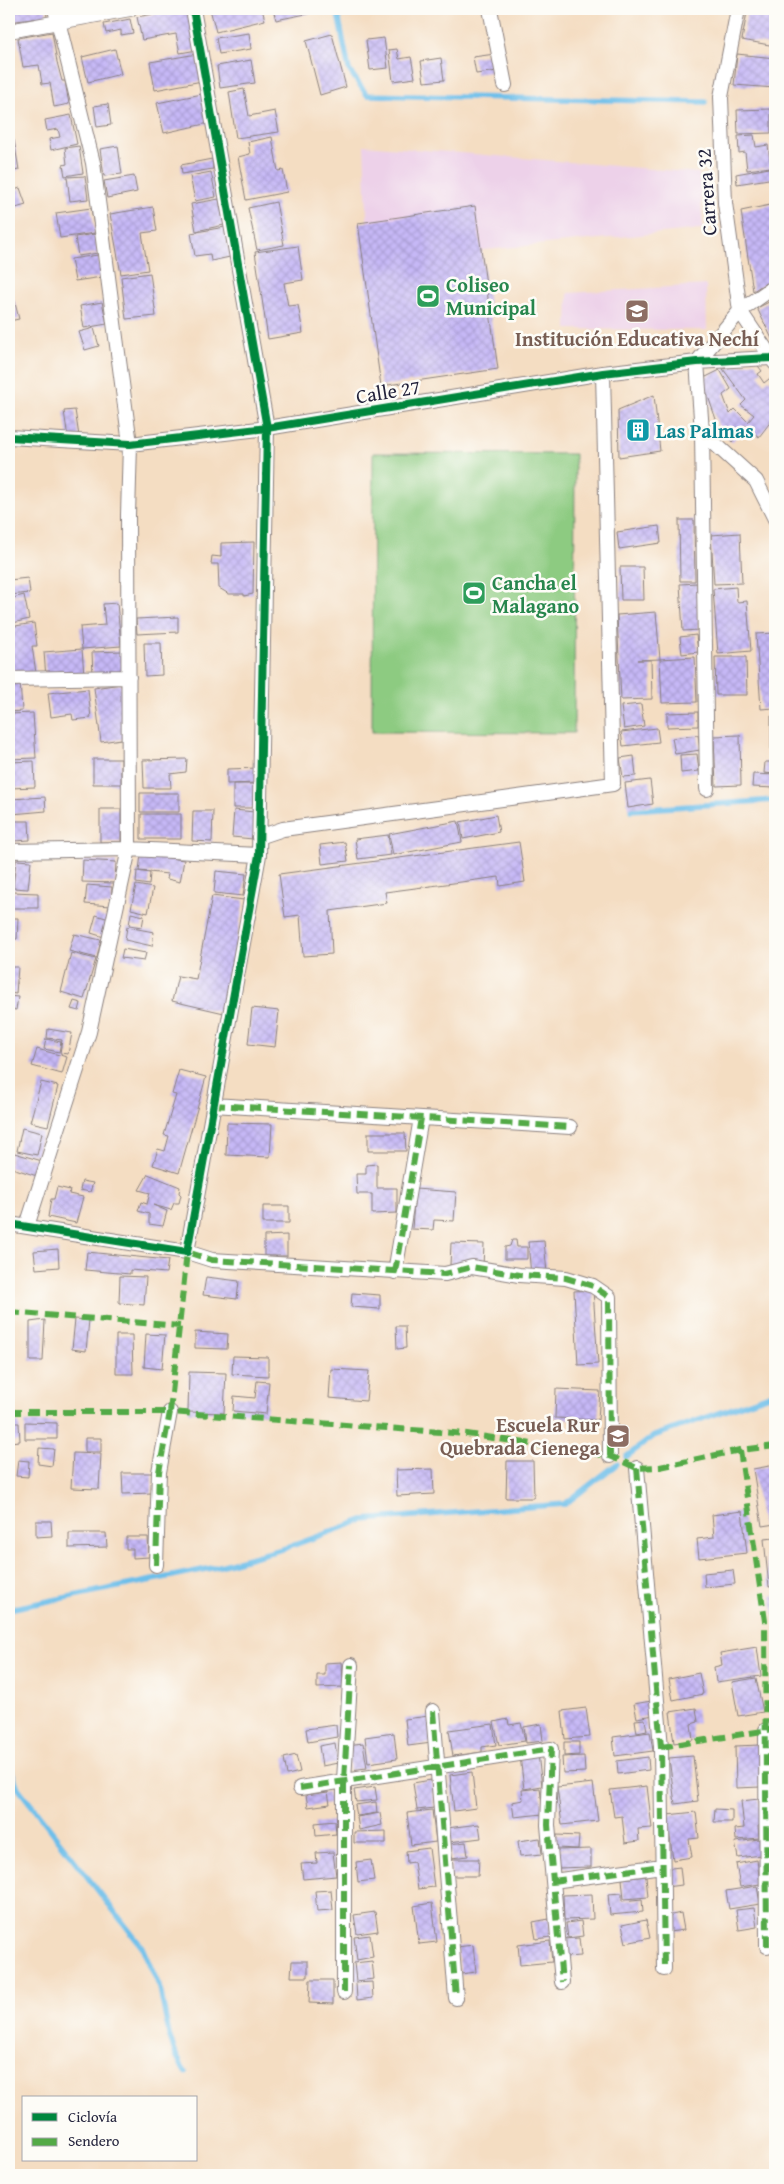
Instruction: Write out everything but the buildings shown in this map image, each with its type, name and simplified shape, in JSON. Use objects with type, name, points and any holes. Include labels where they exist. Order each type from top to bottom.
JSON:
[{"type":"street","points":[[9,31],[56,16],[130,9]]},
{"type":"street","points":[[187,1252],[259,855],[267,428],[193,9]]},
{"type":"street","points":[[490,9],[504,85]]},
{"type":"street","name":"Carrera 32","points":[[738,9],[721,97],[725,203],[740,312],[774,359]]},
{"type":"street","points":[[27,1226],[88,1032],[130,849],[128,515],[130,444],[93,163],[56,16]]},
{"type":"street","points":[[708,789],[702,432],[697,362],[740,312],[775,286]]},
{"type":"street","name":"Calle 27","points":[[9,437],[130,444],[267,428],[603,373],[697,362],[774,359]]},
{"type":"street","points":[[259,837],[283,829],[613,784],[603,373]]},
{"type":"street","points":[[702,432],[756,481],[775,519]]},
{"type":"street","points":[[9,679],[128,677]]},
{"type":"street","points":[[9,851],[130,849],[259,855]]},
{"type":"street","points":[[213,1105],[570,1127]]},
{"type":"street","points":[[395,1272],[420,1118]]},
{"type":"street","points":[[9,1224],[187,1252],[212,1260],[445,1274],[472,1267],[519,1275],[566,1278],[593,1286],[609,1297],[610,1456]]},
{"type":"street","points":[[156,1565],[159,1472],[170,1412]]},
{"type":"street","points":[[636,1468],[661,1747],[664,1969]]},
{"type":"street","points":[[344,1992],[344,1780],[351,1665]]},
{"type":"street","points":[[433,1711],[456,1998]]},
{"type":"street","points":[[766,1730],[767,1946]]},
{"type":"street","points":[[300,1788],[551,1749],[548,1825],[562,1982]]},
{"type":"street","points":[[553,1881],[662,1866]]},
{"type":"shaded area","points":[[364,145],[699,173],[703,229],[369,261]]},
{"type":"shaded area","name":"Institución Educativa Nechí","points":[[706,285],[707,330],[567,329],[568,293]]},
{"type":"green space","name":"Cancha el Malagano","points":[[373,453],[575,454],[574,733],[372,732]]},
{"type":"waterway","points":[[337,9],[349,70],[367,95],[705,102]]},
{"type":"waterway","points":[[631,810],[775,800]]},
{"type":"waterway","points":[[626,1457],[654,1436],[775,1393]]},
{"type":"waterway","points":[[9,1609],[212,1568],[286,1548],[363,1520],[565,1504],[617,1464]]},
{"type":"waterway","points":[[9,1764],[18,1788],[142,1947],[160,1988],[169,2035],[176,2055],[185,2072]]},
{"type":"marked path","points":[[213,1105],[570,1127]]},
{"type":"marked path","points":[[395,1272],[421,1118]]},
{"type":"marked path","points":[[9,1412],[170,1412],[187,1252],[212,1260],[445,1274],[472,1267],[519,1275],[566,1278],[593,1286],[609,1297],[610,1456]]},
{"type":"marked path","points":[[9,1312],[180,1326]]},
{"type":"marked path","points":[[156,1565],[159,1472],[170,1412],[467,1434],[610,1456],[637,1468],[660,1467],[740,1450],[775,1446]]},
{"type":"marked path","points":[[740,1450],[765,1621],[767,1946]]},
{"type":"marked path","points":[[637,1468],[661,1747],[664,1969]]},
{"type":"marked path","points":[[344,1992],[344,1780],[351,1665]]},
{"type":"marked path","points":[[433,1711],[456,1998]]},
{"type":"marked path","points":[[661,1747],[775,1729]]},
{"type":"marked path","points":[[300,1788],[551,1749],[548,1825],[562,1982]]},
{"type":"marked path","points":[[553,1881],[662,1866]]},
{"type":"cycle path","points":[[9,1224],[187,1252],[259,855],[267,428],[193,9]]},
{"type":"cycle path","points":[[9,437],[130,444],[267,428],[603,373],[697,362],[772,358],[775,356]]},
{"type":"place","name":"Coliseo Municipal","points":[[428,296]]},
{"type":"place","name":"Institución Educativa Nechí","points":[[637,311]]},
{"type":"place","name":"Las Palmas","points":[[638,430]]},
{"type":"place","name":"Cancha el Malagano","points":[[474,593]]},
{"type":"place","name":"Escuela Rur Quebrada Cienega","points":[[618,1436]]}]
